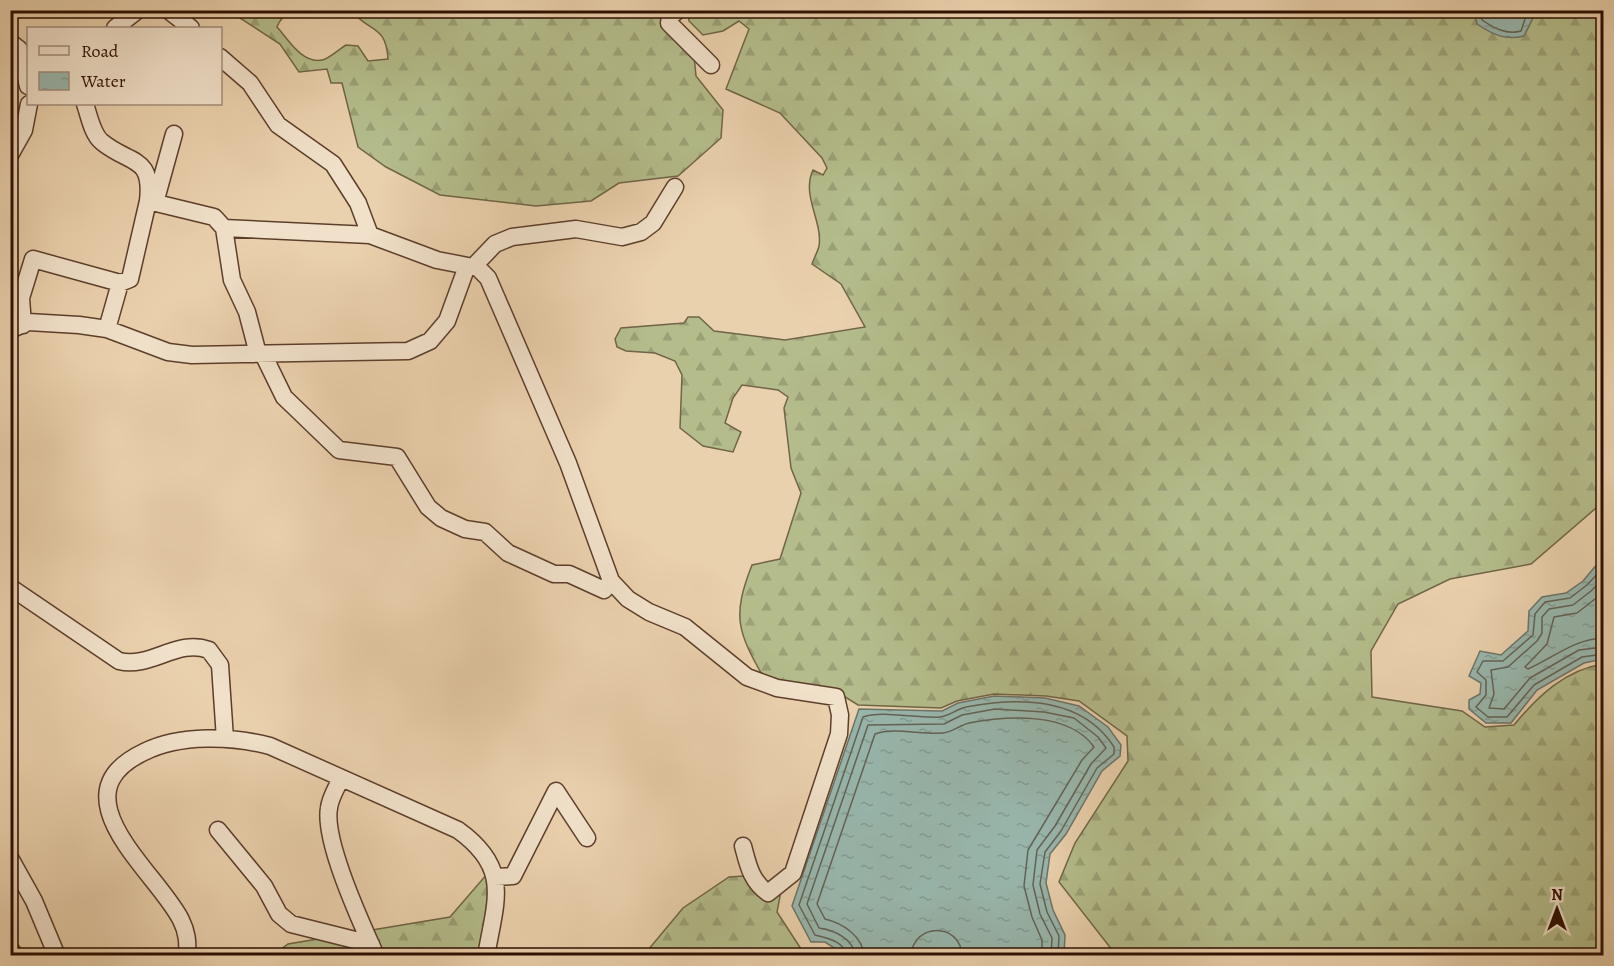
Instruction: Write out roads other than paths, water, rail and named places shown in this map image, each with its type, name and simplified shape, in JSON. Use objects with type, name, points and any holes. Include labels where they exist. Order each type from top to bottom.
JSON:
[{"type":"street","points":[[116,27],[138,10]]},
{"type":"street","points":[[168,10],[190,27]]},
{"type":"street","points":[[678,10],[670,17],[669,23],[711,65]]},
{"type":"street","points":[[10,42],[19,49],[27,82]]},
{"type":"street","points":[[222,59],[250,83],[278,125],[333,164],[358,203],[370,235]]},
{"type":"street","points":[[10,155],[24,130],[29,105]]},
{"type":"street","points":[[85,105],[95,134],[101,141],[143,165],[148,175],[152,202]]},
{"type":"street","points":[[174,134],[130,279],[120,283],[33,259],[21,298],[17,328],[39,323],[107,329],[168,352],[192,355],[408,351],[430,341],[447,321],[470,266],[495,244],[512,237],[576,229],[622,237],[641,232],[653,223],[675,187]]},
{"type":"street","points":[[152,202],[214,217],[224,228],[232,280],[247,312],[260,354],[284,397],[339,450],[397,457],[428,507],[441,518],[465,529],[485,532],[508,554],[554,574],[569,574],[604,590],[610,581]]},
{"type":"street","points":[[224,228],[370,235],[436,260],[478,268],[488,278],[568,463],[610,581],[635,603],[686,627],[747,677],[777,688],[836,697],[840,716],[839,734],[793,873],[768,892],[758,886],[751,874],[743,846]]},
{"type":"street","points":[[107,329],[120,283]]},
{"type":"street","points":[[10,587],[119,661],[130,664],[145,661],[185,646],[198,646],[209,650],[220,665],[225,739]]},
{"type":"street","points":[[187,956],[188,939],[182,921],[170,902],[121,841],[110,820],[110,788],[117,771],[129,759],[147,750],[171,743],[225,739],[251,741],[270,746],[458,830],[477,844],[489,858],[495,877],[495,903],[486,956]]},
{"type":"street","points":[[341,778],[328,809],[330,826],[341,869],[373,950]]},
{"type":"street","points":[[495,877],[513,876],[556,791],[587,838]]},
{"type":"street","points":[[218,830],[264,886],[279,914],[291,924],[373,950]]},
{"type":"street","points":[[10,858],[34,902],[57,956]]},
{"type":"street","points":[[10,949],[16,956]]},
{"type":"water","points":[[1474,11],[1534,11],[1535,14],[1524,36],[1511,38],[1493,34],[1477,24]]},
{"type":"water","points":[[1603,557],[1603,659],[1584,663],[1537,690],[1511,723],[1486,723],[1469,709],[1469,700],[1480,694],[1481,683],[1469,676],[1480,651],[1501,655],[1528,631],[1529,611],[1542,597],[1566,593],[1583,581]]},
{"type":"water","points":[[994,696],[1045,698],[1079,706],[1108,727],[1121,745],[1120,756],[1102,771],[1066,834],[1050,854],[1046,883],[1053,910],[1065,935],[1064,955],[953,956],[938,952],[845,955],[825,942],[811,942],[792,906],[859,709],[942,711],[958,703]]}]
